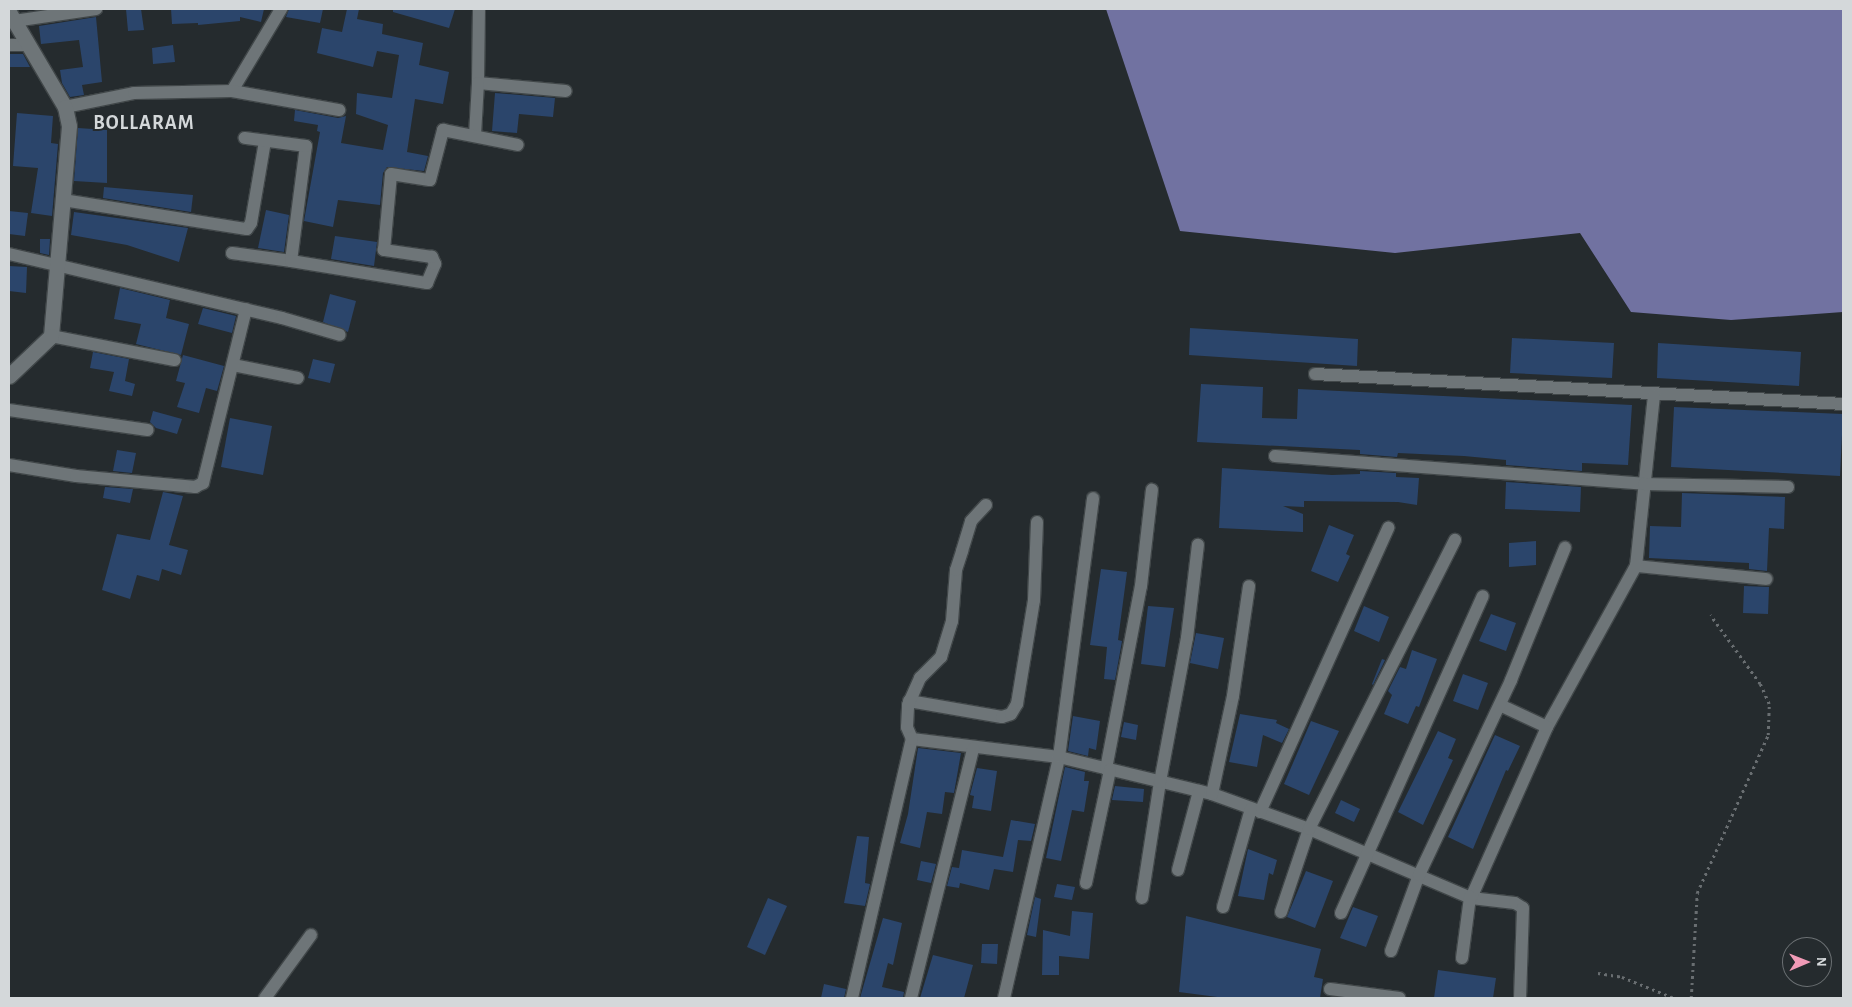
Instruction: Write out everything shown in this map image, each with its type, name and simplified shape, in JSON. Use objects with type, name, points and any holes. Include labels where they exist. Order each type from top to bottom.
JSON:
[{"type":"street","points":[[9,376],[51,336],[69,126],[65,107],[11,16],[96,9]]},
{"type":"street","points":[[232,91],[280,9]]},
{"type":"street","points":[[475,135],[479,9]]},
{"type":"street","points":[[9,45],[28,45]]},
{"type":"street","points":[[478,83],[566,91]]},
{"type":"street","points":[[65,107],[134,93],[232,91],[339,110]]},
{"type":"street","points":[[232,253],[427,283],[435,264],[432,257],[384,250],[391,174],[430,180],[443,130],[518,145]]},
{"type":"street","points":[[245,138],[306,146],[291,261]]},
{"type":"street","points":[[63,200],[247,229],[252,223],[265,140]]},
{"type":"street","points":[[9,254],[246,309],[340,335]]},
{"type":"street","points":[[9,464],[76,476],[195,488],[203,483],[246,309]]},
{"type":"street","points":[[51,336],[175,360]]},
{"type":"street","points":[[233,365],[298,378]]},
{"type":"street","points":[[1315,374],[1654,395],[1843,404]]},
{"type":"street","points":[[1462,958],[1470,898],[1547,726],[1636,566],[1654,395]]},
{"type":"street","points":[[9,410],[148,430]]},
{"type":"street","points":[[1275,456],[1644,484],[1788,488]]},
{"type":"street","points":[[1086,883],[1141,586],[1152,490]]},
{"type":"street","points":[[1004,998],[1059,757],[1093,498]]},
{"type":"street","points":[[852,998],[912,739],[907,727],[909,701],[920,678],[941,657],[952,621],[956,570],[971,521],[986,505]]},
{"type":"street","points":[[909,701],[1002,717],[1011,714],[1017,704],[1034,600],[1037,522]]},
{"type":"street","points":[[1223,907],[1255,810],[1388,528]]},
{"type":"street","points":[[1280,912],[1308,829],[1455,540]]},
{"type":"street","points":[[1142,898],[1160,782],[1187,638],[1198,545]]},
{"type":"street","points":[[1391,950],[1419,875],[1500,705],[1564,548]]},
{"type":"street","points":[[1636,566],[1766,580]]},
{"type":"street","points":[[1178,870],[1205,792],[1233,696],[1249,586]]},
{"type":"street","points":[[1341,913],[1483,596]]},
{"type":"street","points":[[1500,705],[1547,726]]},
{"type":"street","points":[[912,739],[973,749],[1059,757],[1205,792],[1308,829],[1470,898],[1515,902],[1523,908],[1520,998]]},
{"type":"street","points":[[911,998],[973,749]]},
{"type":"street","points":[[265,998],[311,935]]},
{"type":"street","points":[[1330,989],[1399,998]]},
{"type":"path","points":[[1691,998],[1696,893],[1768,735],[1769,704],[1760,684],[1710,614]]},
{"type":"path","points":[[1598,974],[1622,977],[1674,998]]},
{"type":"water","points":[[1106,9],[1843,9],[1843,312],[1731,320],[1631,312],[1580,233],[1395,253],[1180,231]]},
{"type":"building","points":[[126,9],[141,9],[144,30],[128,31]]},
{"type":"building","points":[[171,9],[264,9],[261,22],[240,17],[240,21],[198,25],[198,23],[172,24]]},
{"type":"building","points":[[289,9],[323,9],[320,23],[286,17]]},
{"type":"building","points":[[347,9],[359,9],[357,19],[383,24],[382,34],[423,43],[419,65],[449,72],[443,104],[415,99],[407,152],[428,156],[424,171],[387,167],[383,173],[380,205],[338,200],[333,227],[304,221],[320,132],[317,131],[318,125],[294,121],[295,110],[338,118],[346,116],[341,143],[383,150],[388,125],[356,114],[357,93],[392,98],[399,55],[377,51],[373,67],[317,53],[322,28],[342,32]]},
{"type":"building","points":[[393,9],[455,9],[449,28],[393,12]]},
{"type":"building","points":[[96,17],[102,82],[82,85],[84,95],[70,97],[62,83],[60,70],[83,67],[79,40],[41,44],[39,26]]},
{"type":"building","points":[[173,45],[175,62],[153,64],[152,48]]},
{"type":"building","points":[[9,54],[23,54],[30,67],[9,67]]},
{"type":"building","points":[[495,93],[555,98],[553,117],[519,114],[517,133],[492,131]]},
{"type":"building","points":[[17,113],[53,116],[51,143],[58,144],[52,216],[31,213],[38,168],[13,166]]},
{"type":"building","points":[[78,128],[107,130],[107,183],[74,181]]},
{"type":"building","points":[[104,187],[193,195],[191,212],[103,198]]},
{"type":"building","points":[[266,210],[289,215],[284,252],[258,248]]},
{"type":"building","points":[[9,211],[28,213],[25,236],[9,234]]},
{"type":"building","points":[[74,212],[188,228],[179,262],[127,245],[71,235]]},
{"type":"building","points":[[335,236],[377,242],[374,266],[331,259]]},
{"type":"building","points":[[40,239],[50,239],[49,255],[40,253]]},
{"type":"building","points":[[9,266],[27,267],[26,293],[9,291]]},
{"type":"building","points":[[120,288],[170,300],[166,318],[189,324],[181,355],[136,344],[141,324],[114,319]]},
{"type":"building","points":[[330,294],[356,301],[348,332],[323,322]]},
{"type":"building","points":[[203,308],[236,316],[232,333],[198,324]]},
{"type":"building","points":[[1190,328],[1358,339],[1357,366],[1189,355]]},
{"type":"building","points":[[1512,338],[1614,343],[1612,378],[1510,373]]},
{"type":"building","points":[[1658,343],[1801,352],[1799,386],[1657,378]]},
{"type":"building","points":[[93,352],[129,359],[125,381],[135,384],[132,396],[109,391],[114,372],[90,368]]},
{"type":"building","points":[[183,355],[224,366],[217,391],[206,388],[199,413],[177,407],[185,383],[176,381]]},
{"type":"building","points":[[313,359],[335,364],[330,383],[308,378]]},
{"type":"building","points":[[1201,384],[1263,387],[1262,418],[1297,419],[1298,389],[1632,405],[1628,465],[1582,463],[1582,471],[1506,465],[1506,460],[1464,456],[1398,453],[1397,457],[1360,454],[1360,450],[1197,442]]},
{"type":"building","points":[[1674,407],[1843,414],[1840,476],[1671,467]]},
{"type":"building","points":[[153,411],[182,419],[177,434],[156,428],[150,422]]},
{"type":"building","points":[[230,418],[272,426],[263,475],[221,467]]},
{"type":"building","points":[[117,450],[136,453],[132,473],[113,471]]},
{"type":"building","points":[[1222,468],[1332,475],[1360,474],[1360,471],[1396,473],[1396,477],[1419,478],[1417,505],[1398,502],[1304,501],[1304,507],[1283,506],[1303,514],[1303,532],[1219,528]]},
{"type":"building","points":[[1506,482],[1581,487],[1580,512],[1505,509]]},
{"type":"building","points":[[105,487],[133,489],[130,503],[103,498]]},
{"type":"building","points":[[163,492],[183,496],[169,545],[188,550],[181,575],[162,569],[159,581],[137,575],[130,599],[102,590],[117,534],[150,540]]},
{"type":"building","points":[[1682,493],[1785,497],[1784,529],[1769,528],[1767,571],[1749,569],[1749,563],[1649,558],[1650,526],[1681,527]]},
{"type":"building","points":[[1329,525],[1354,535],[1346,554],[1350,556],[1338,582],[1311,571]]},
{"type":"building","points":[[1536,541],[1536,565],[1509,567],[1509,543]]},
{"type":"building","points":[[1101,569],[1127,572],[1118,640],[1122,641],[1115,680],[1104,679],[1107,647],[1090,645]]},
{"type":"building","points":[[1744,586],[1769,587],[1768,614],[1743,613]]},
{"type":"building","points":[[1148,606],[1174,608],[1165,667],[1141,664]]},
{"type":"building","points":[[1364,606],[1389,617],[1379,642],[1354,631]]},
{"type":"building","points":[[1491,614],[1516,623],[1506,651],[1479,641]]},
{"type":"building","points":[[1196,633],[1224,638],[1218,669],[1190,663]]},
{"type":"building","points":[[1412,650],[1437,659],[1419,707],[1416,706],[1408,724],[1384,714],[1392,695],[1388,691],[1400,667],[1406,669]]},
{"type":"building","points":[[1382,659],[1385,660],[1373,685],[1372,684]]},
{"type":"building","points":[[1463,674],[1488,683],[1478,710],[1453,701]]},
{"type":"building","points":[[1240,714],[1277,720],[1276,723],[1289,729],[1282,743],[1263,735],[1257,767],[1229,762]]},
{"type":"building","points":[[1073,716],[1100,721],[1096,750],[1089,748],[1088,756],[1068,751]]},
{"type":"building","points":[[1311,721],[1339,731],[1309,795],[1284,784]]},
{"type":"building","points":[[1124,722],[1138,725],[1136,740],[1121,737]]},
{"type":"building","points":[[1438,731],[1456,739],[1448,758],[1453,760],[1423,825],[1398,812]]},
{"type":"building","points":[[1495,735],[1520,746],[1508,771],[1506,770],[1473,849],[1448,837]]},
{"type":"building","points":[[918,748],[961,753],[954,793],[945,792],[942,814],[927,812],[920,848],[900,843],[908,814]]},
{"type":"building","points":[[1065,767],[1085,772],[1084,781],[1089,781],[1084,812],[1072,810],[1061,861],[1046,858]]},
{"type":"building","points":[[977,768],[997,771],[991,811],[972,808],[974,796],[970,795]]},
{"type":"building","points":[[1115,786],[1144,789],[1143,802],[1112,800]]},
{"type":"building","points":[[1341,800],[1360,809],[1354,822],[1335,813]]},
{"type":"building","points":[[1011,820],[1035,824],[1031,841],[1018,840],[1013,872],[994,869],[989,890],[960,883],[959,888],[947,886],[952,867],[959,868],[962,850],[1003,857]]},
{"type":"building","points":[[857,836],[869,837],[865,883],[870,884],[865,906],[844,903]]},
{"type":"building","points":[[1248,849],[1277,860],[1273,875],[1269,873],[1264,900],[1238,896]]},
{"type":"building","points":[[921,861],[936,864],[931,883],[917,880]]},
{"type":"building","points":[[1306,871],[1333,881],[1315,928],[1287,917]]},
{"type":"building","points":[[1057,884],[1075,887],[1072,900],[1054,897]]},
{"type":"building","points":[[1035,897],[1041,899],[1036,937],[1027,935]]},
{"type":"building","points":[[768,898],[787,906],[765,955],[747,947]]},
{"type":"building","points":[[1353,907],[1378,916],[1366,947],[1340,938]]},
{"type":"building","points":[[1072,911],[1093,913],[1089,959],[1059,956],[1059,975],[1042,975],[1043,930],[1070,936]]},
{"type":"building","points":[[1186,916],[1321,949],[1314,977],[1323,979],[1320,998],[1225,998],[1179,992]]},
{"type":"building","points":[[883,918],[902,923],[893,965],[888,963],[882,987],[904,992],[903,998],[860,998]]},
{"type":"building","points":[[982,944],[998,944],[997,964],[981,963]]},
{"type":"building","points":[[933,955],[973,965],[964,998],[920,998]]},
{"type":"building","points":[[1438,970],[1496,978],[1493,998],[1434,998]]},
{"type":"building","points":[[824,984],[846,989],[844,998],[821,998]]},
{"type":"district","name":"BOLLARAM","points":[[144,123]]}]
